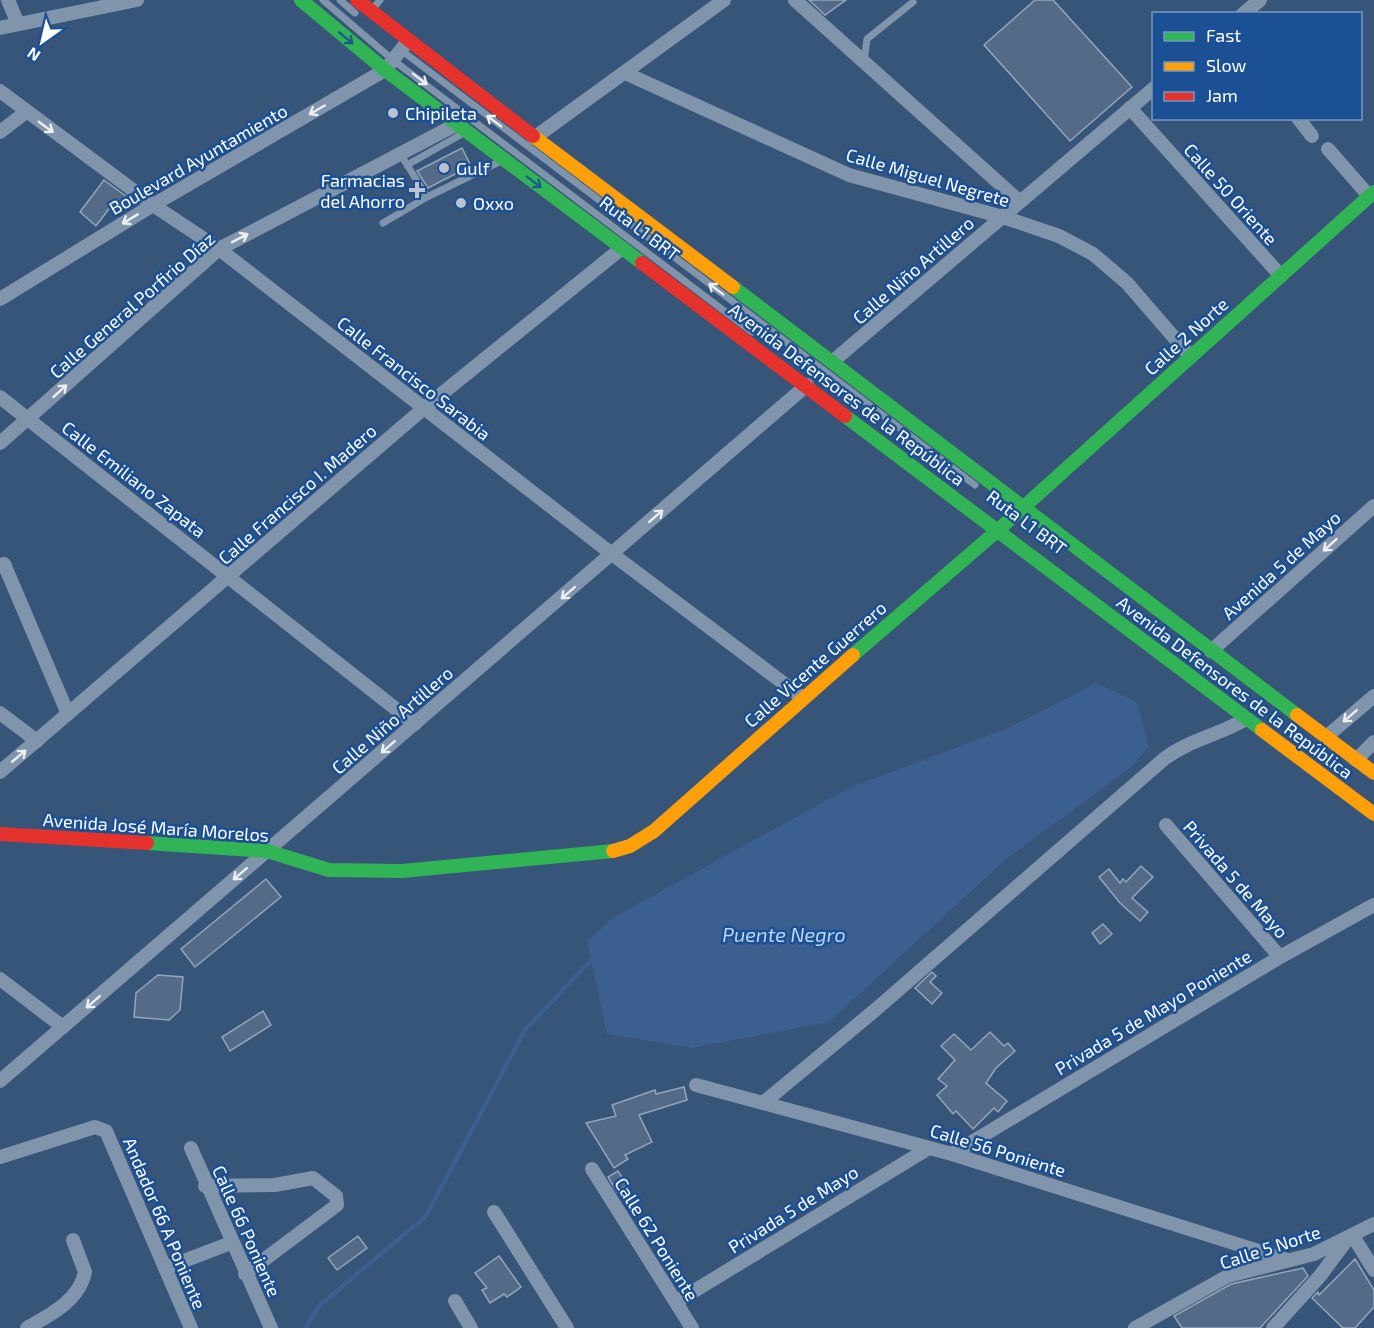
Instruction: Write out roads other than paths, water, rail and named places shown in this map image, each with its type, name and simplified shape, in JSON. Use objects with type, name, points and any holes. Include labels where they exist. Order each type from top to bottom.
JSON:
[{"type":"main road","name":"Avenida Defensores de la República","points":[[301,0],[396,53],[534,138],[832,362],[1009,519],[1246,719],[1374,814]]},
{"type":"main road","name":"Avenida Defensores de la República","points":[[357,0],[367,16],[459,133],[622,248],[807,385],[1211,651],[1374,773]]},
{"type":"main road","name":"Calle 2 Norte","points":[[1009,519],[1372,194]]},
{"type":"main road","name":"Calle Vicente Guerrero","points":[[630,846],[654,831],[802,698],[1009,519]]},
{"type":"main road","name":"Avenida José María Morelos","points":[[0,834],[267,851],[306,865],[329,870],[402,871],[611,852],[630,846]]},
{"type":"street","points":[[8,0],[18,24]]},
{"type":"street","points":[[0,28],[137,0]]},
{"type":"street","points":[[534,138],[724,0]]},
{"type":"street","points":[[795,0],[1019,201]]},
{"type":"street","points":[[1246,12],[1260,4]]},
{"type":"street","name":"Boulevard Ayuntamiento","points":[[0,299],[396,53]]},
{"type":"street","name":"Calle Miguel Negrete","points":[[625,73],[849,175],[1003,217],[1059,236],[1093,254],[1126,283],[1190,356]]},
{"type":"street","name":"Calle Niño Artillero","points":[[832,362],[1152,90]]},
{"type":"street","name":"Calle Francisco Sarabia","points":[[0,91],[153,205],[219,249],[423,409],[802,698]]},
{"type":"street","name":"Calle 50 Oriente","points":[[1130,108],[1281,276]]},
{"type":"street","points":[[0,132],[26,112]]},
{"type":"street","points":[[1300,120],[1312,136]]},
{"type":"street","name":"Calle General Porfirio Díaz","points":[[0,443],[219,249],[459,133]]},
{"type":"street","points":[[1328,148],[1372,194]]},
{"type":"street","name":"Calle Francisco I. Madero","points":[[0,772],[423,409],[622,248]]},
{"type":"street","name":"Calle Niño Artillero","points":[[0,1081],[807,385]]},
{"type":"street","name":"Calle Emiliano Zapata","points":[[0,397],[415,724]]},
{"type":"street","name":"Avenida 5 de Mayo","points":[[1211,651],[1374,506]]},
{"type":"street","points":[[4,564],[68,714]]},
{"type":"street","points":[[1326,737],[1374,696]]},
{"type":"street","points":[[0,713],[37,741]]},
{"type":"street","points":[[763,1103],[874,1011],[1164,759],[1179,748],[1225,732],[1246,719]]},
{"type":"street","points":[[1356,760],[1374,741]]},
{"type":"street","name":"Privada 5 de Mayo","points":[[1166,825],[1280,957]]},
{"type":"street","name":"Privada 5 de Mayo Poniente","points":[[952,1154],[1280,957],[1374,905]]},
{"type":"street","points":[[0,979],[63,1027]]},
{"type":"street","name":"Calle 56 Poniente","points":[[696,1084],[952,1154],[1287,1260]]},
{"type":"street","name":"Andador 66 A Poniente","points":[[0,1157],[95,1127],[106,1131],[191,1328]]},
{"type":"street","name":"Calle 66 Poniente","points":[[191,1148],[231,1243],[271,1328]]},
{"type":"street","name":"Privada 5 de Mayo","points":[[676,1302],[929,1148]]},
{"type":"street","name":"Calle 62 Poniente","points":[[592,1169],[676,1302],[689,1327]]},
{"type":"street","points":[[206,1186],[275,1185],[313,1178],[336,1196],[337,1205],[245,1274]]},
{"type":"street","points":[[494,1212],[567,1328]]},
{"type":"street","name":"Calle 5 Norte","points":[[1135,1328],[1228,1276],[1314,1254],[1374,1224]]},
{"type":"street","points":[[1273,1328],[1320,1276],[1350,1237],[1374,1270]]},
{"type":"street","points":[[27,1328],[68,1302],[79,1289],[85,1272],[73,1240]]},
{"type":"street","points":[[165,1268],[231,1243]]},
{"type":"street","points":[[455,1301],[471,1328]]},
{"type":"lane","name":"Ruta L1 BRT","points":[[323,0],[986,493]]},
{"type":"lane","points":[[340,0],[367,16],[380,0]]},
{"type":"lane","points":[[864,62],[867,39],[913,2]]},
{"type":"lane","name":"Ruta L1 BRT","points":[[396,53],[756,335]]},
{"type":"lane","points":[[484,158],[498,162]]},
{"type":"lane","points":[[404,160],[427,197]]},
{"type":"lane","points":[[382,223],[427,197],[498,162]]},
{"type":"lane","points":[[1224,670],[1373,783]]},
{"type":"water","name":"Puente Negro","points":[[1096,683],[1137,702],[1149,747],[1131,767],[1004,861],[829,1022],[692,1048],[607,1034],[587,941],[614,917],[849,788],[1008,728]]},
{"type":"waterway","points":[[306,1328],[319,1306],[426,1216],[525,1030],[594,957]]},
{"type":"place","name":"Chipileta","points":[[393,113]]},
{"type":"place","name":"Gulf","points":[[444,168]]},
{"type":"place","name":"Farmacias del Ahorro","points":[[417,190]]},
{"type":"place","name":"Oxxo","points":[[461,203]]}]
